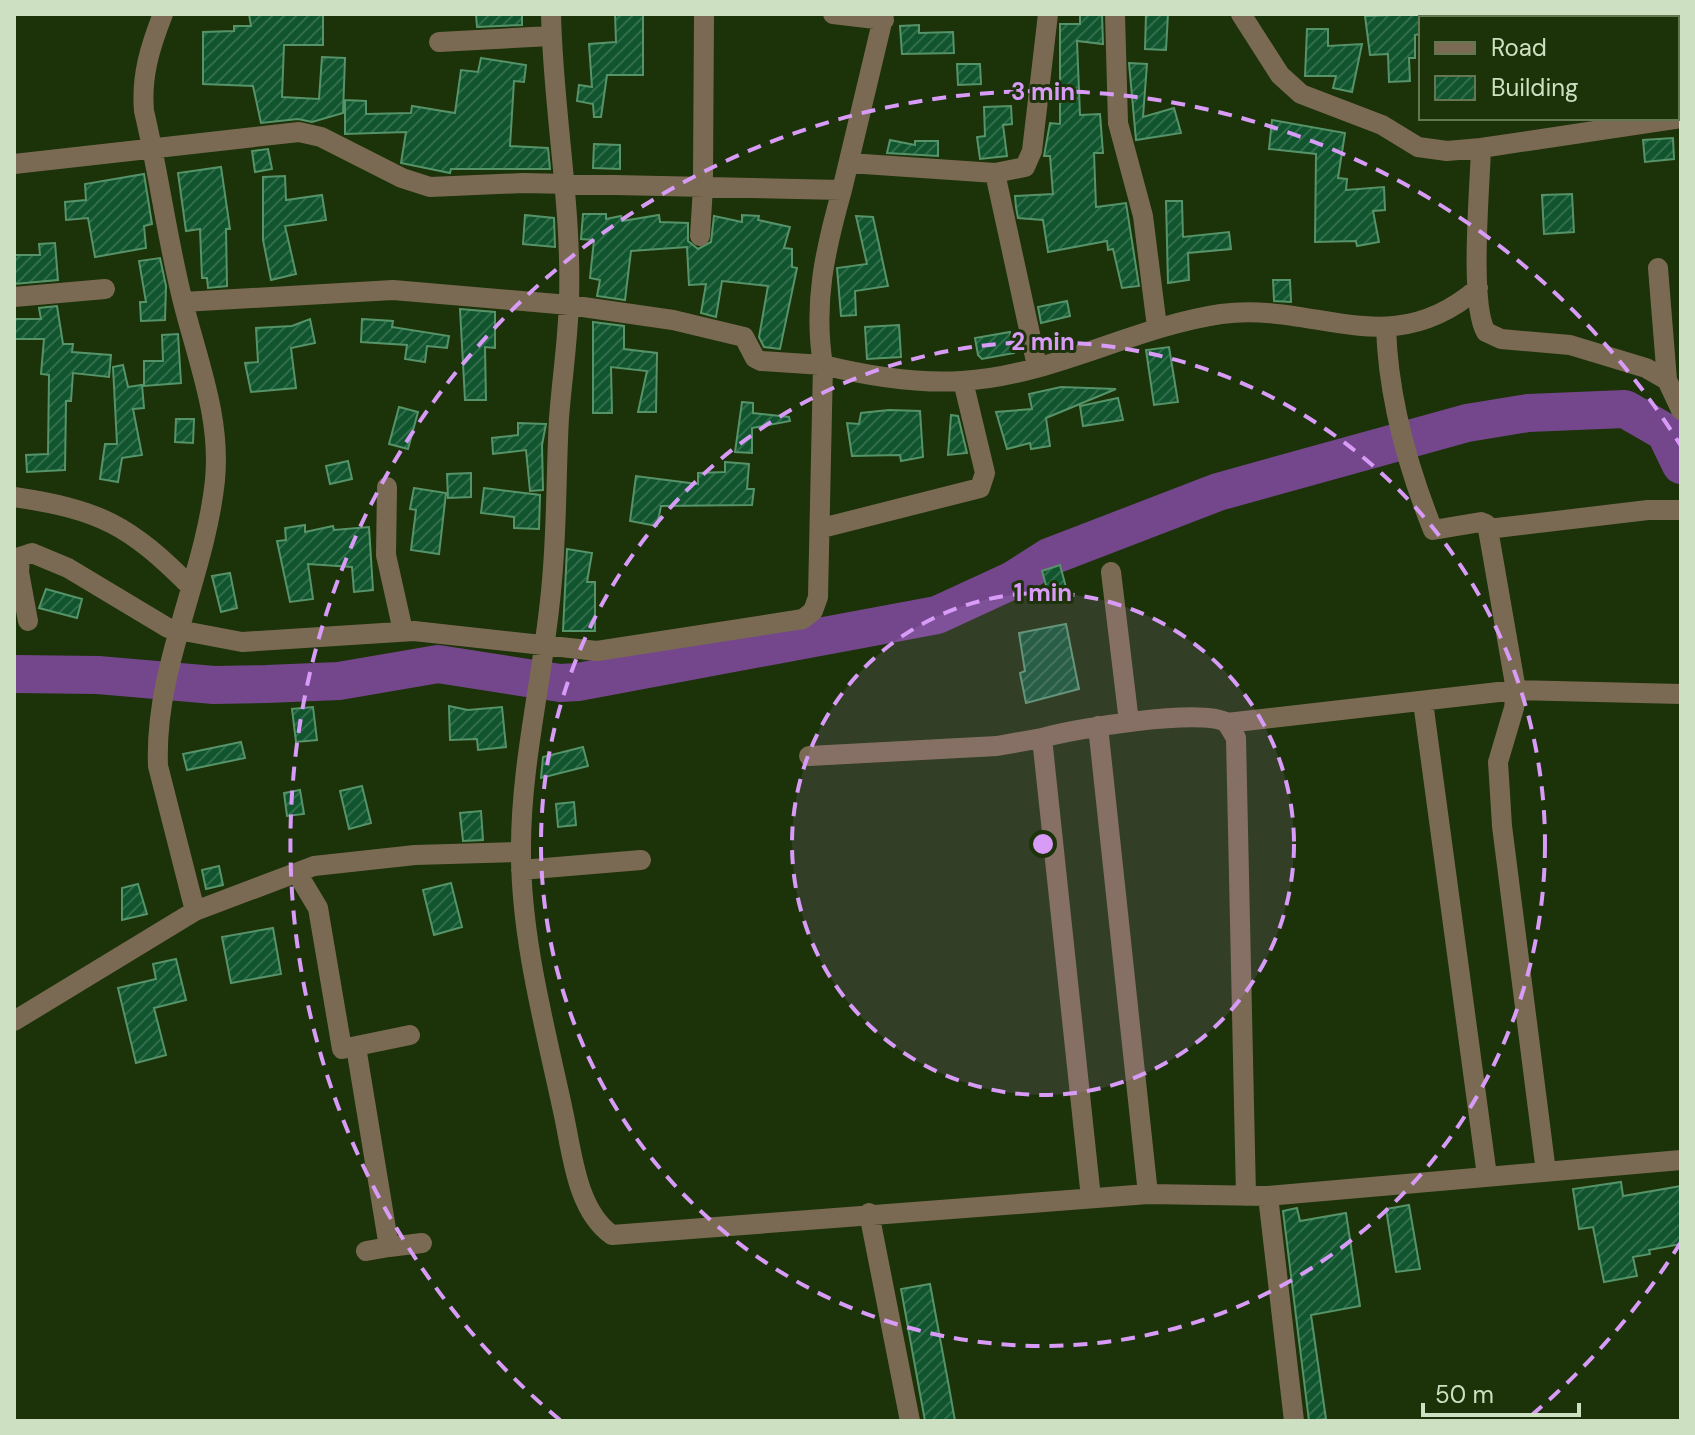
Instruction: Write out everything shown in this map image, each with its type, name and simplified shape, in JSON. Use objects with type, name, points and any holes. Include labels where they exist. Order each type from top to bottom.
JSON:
[{"type":"street","points":[[163,14],[150,45],[142,85],[183,302],[211,403],[217,448],[214,483],[191,587],[171,656],[157,742],[158,766],[195,911]]},
{"type":"street","points":[[551,14],[564,184],[569,305],[559,418],[552,580],[523,804],[521,861],[533,960],[578,1180],[586,1202],[603,1229],[612,1235],[1148,1194],[1268,1196],[1681,1160]]},
{"type":"street","points":[[700,236],[704,14]]},
{"type":"street","points":[[28,621],[18,566],[20,557],[32,553],[68,568],[177,632],[242,642],[403,631],[485,637],[543,652],[597,651],[803,619],[813,611],[818,597],[822,528],[823,365],[817,306],[821,275],[884,17],[833,14]]},
{"type":"street","points":[[849,163],[995,173],[1020,170],[1028,164],[1048,14]]},
{"type":"street","points":[[1115,14],[1118,123],[1143,216],[1157,327]]},
{"type":"street","points":[[1241,14],[1280,75],[1301,94],[1382,125],[1418,147],[1447,151],[1481,148],[1551,127],[1652,120]]},
{"type":"street","points":[[439,42],[551,36]]},
{"type":"street","points":[[14,164],[299,132],[321,137],[402,178],[430,187],[703,181],[842,190]]},
{"type":"street","points":[[1481,148],[1478,288],[1482,325],[1494,338],[1570,345],[1646,368],[1667,380]]},
{"type":"street","points":[[995,173],[1037,366]]},
{"type":"street","points":[[1658,268],[1667,380],[1681,410]]},
{"type":"street","points":[[183,302],[393,290],[569,305],[673,320],[744,337],[755,358],[761,361],[823,365],[882,377],[963,381],[1037,366],[1157,327],[1244,313],[1288,316],[1349,328],[1386,327],[1445,312],[1478,288]]},
{"type":"street","points":[[14,297],[105,289]]},
{"type":"street","points":[[1386,327],[1388,375],[1395,412],[1433,530],[1481,522],[1488,529],[1516,690],[1498,762],[1501,813],[1546,1172]]},
{"type":"street","points":[[822,528],[980,488],[985,473],[963,381]]},
{"type":"street","points":[[387,487],[386,555],[403,631]]},
{"type":"street","points":[[14,497],[78,508],[114,524],[155,551],[191,587]]},
{"type":"street","points":[[1488,529],[1648,510],[1681,510]]},
{"type":"street","points":[[1111,572],[1129,722]]},
{"type":"street","points":[[809,756],[997,746],[1129,722],[1207,717],[1227,723],[1516,690],[1681,694]]},
{"type":"street","points":[[1423,702],[1487,1176]]},
{"type":"street","points":[[1227,723],[1236,738],[1246,1196]]},
{"type":"street","points":[[1098,726],[1148,1194]]},
{"type":"street","points":[[1042,738],[1091,1198]]},
{"type":"street","points":[[14,1021],[195,911],[314,866],[415,855],[521,861],[641,860]]},
{"type":"street","points":[[297,873],[318,908],[342,1049],[410,1035]]},
{"type":"street","points":[[356,1047],[389,1247]]},
{"type":"street","points":[[1268,1196],[1294,1421]]},
{"type":"street","points":[[869,1213],[910,1421]]},
{"type":"street","points":[[366,1251],[422,1243]]},
{"type":"building","points":[[249,14],[323,14],[323,45],[284,45],[282,97],[319,99],[322,57],[345,58],[343,113],[312,122],[298,119],[261,123],[253,86],[203,84],[203,32],[234,31],[234,26],[251,26]]},
{"type":"building","points":[[476,14],[522,14],[522,25],[477,27]]},
{"type":"building","points":[[615,14],[643,14],[643,75],[607,75],[601,117],[594,117],[593,104],[577,101],[579,85],[592,87],[589,44],[616,42]]},
{"type":"building","points":[[1080,14],[1102,14],[1103,44],[1077,41],[1080,115],[1100,114],[1103,153],[1094,153],[1096,207],[1126,203],[1139,286],[1122,288],[1113,249],[1108,250],[1107,241],[1048,252],[1043,220],[1018,218],[1015,196],[1053,194],[1050,156],[1044,156],[1050,123],[1060,124],[1060,24],[1080,24]]},
{"type":"building","points":[[1146,14],[1168,14],[1166,50],[1145,49]]},
{"type":"building","points":[[1421,14],[1419,34],[1415,35],[1415,58],[1409,58],[1410,81],[1389,82],[1388,54],[1370,55],[1365,16]]},
{"type":"building","points":[[919,25],[919,33],[953,32],[954,53],[902,54],[900,26]]},
{"type":"building","points":[[1307,29],[1328,29],[1328,46],[1362,44],[1352,92],[1333,88],[1336,76],[1305,76]]},
{"type":"building","points":[[481,58],[526,65],[524,82],[514,81],[510,146],[548,148],[550,169],[451,169],[450,173],[401,163],[406,132],[345,134],[345,100],[366,101],[366,114],[411,113],[412,106],[455,113],[461,70],[478,72]]},
{"type":"building","points":[[1129,63],[1147,64],[1143,117],[1174,108],[1181,133],[1136,140]]},
{"type":"building","points":[[957,64],[980,64],[981,84],[958,85]]},
{"type":"building","points":[[1011,106],[1012,124],[1003,125],[1007,156],[980,159],[977,137],[985,136],[984,107]]},
{"type":"building","points":[[1272,120],[1345,133],[1338,178],[1347,179],[1346,190],[1384,187],[1385,210],[1373,211],[1379,242],[1357,246],[1356,241],[1315,242],[1316,154],[1269,149]]},
{"type":"building","points":[[1673,138],[1674,159],[1645,162],[1643,140]]},
{"type":"building","points":[[890,140],[915,145],[915,141],[938,141],[938,156],[887,153]]},
{"type":"building","points":[[594,144],[620,145],[620,169],[593,168]]},
{"type":"building","points":[[268,149],[272,169],[255,172],[252,151]]},
{"type":"building","points":[[221,167],[230,229],[226,229],[227,286],[208,288],[207,278],[202,278],[200,229],[186,231],[178,173]]},
{"type":"building","points":[[144,174],[152,224],[144,226],[146,248],[95,257],[88,218],[66,220],[65,202],[86,200],[85,184]]},
{"type":"building","points":[[285,176],[286,200],[322,195],[326,220],[285,226],[296,274],[271,280],[263,240],[263,177]]},
{"type":"building","points":[[1572,194],[1574,232],[1544,234],[1542,195]]},
{"type":"building","points":[[1166,201],[1182,201],[1183,237],[1229,232],[1231,249],[1188,253],[1189,280],[1168,283]]},
{"type":"building","points":[[583,214],[606,214],[606,219],[621,216],[622,221],[659,215],[660,222],[688,223],[688,241],[698,249],[711,242],[714,216],[742,222],[742,215],[759,216],[758,220],[790,227],[784,248],[792,249],[792,267],[797,268],[780,349],[764,347],[759,337],[768,286],[722,281],[716,317],[701,313],[706,284],[689,285],[687,247],[631,251],[625,300],[597,296],[600,280],[590,278],[594,240],[581,239]]},
{"type":"building","points":[[525,215],[554,218],[555,247],[523,244]]},
{"type":"building","points":[[856,216],[873,217],[888,286],[855,291],[856,315],[841,316],[837,268],[867,264]]},
{"type":"building","points":[[55,243],[58,280],[14,284],[14,255],[40,255],[39,244]]},
{"type":"building","points":[[160,258],[166,286],[165,320],[141,321],[140,302],[146,302],[139,261]]},
{"type":"building","points":[[1273,280],[1290,280],[1291,302],[1274,301]]},
{"type":"building","points":[[1067,301],[1070,316],[1041,323],[1038,307]]},
{"type":"building","points":[[57,306],[63,344],[73,344],[72,352],[111,355],[109,377],[73,373],[71,401],[66,401],[65,470],[27,472],[26,455],[48,454],[49,375],[41,374],[44,339],[14,339],[14,319],[41,319],[39,308]]},
{"type":"building","points":[[460,309],[495,312],[495,348],[485,347],[486,400],[465,400]]},
{"type":"building","points":[[310,319],[315,343],[291,348],[296,388],[251,392],[245,363],[258,362],[256,328],[292,326]]},
{"type":"building","points":[[362,319],[393,321],[392,327],[449,336],[447,348],[427,346],[425,362],[405,359],[407,345],[361,342]]},
{"type":"building","points":[[593,322],[624,326],[624,349],[657,353],[656,412],[638,412],[647,371],[611,367],[612,413],[593,413]]},
{"type":"building","points":[[899,325],[901,357],[867,359],[865,327]]},
{"type":"building","points":[[1010,332],[1014,353],[982,359],[978,355],[975,338]]},
{"type":"building","points":[[178,334],[181,383],[144,386],[144,361],[163,361],[162,335]]},
{"type":"building","points":[[1169,347],[1178,402],[1154,405],[1146,350]]},
{"type":"building","points":[[123,365],[128,387],[142,385],[144,408],[133,409],[142,455],[122,458],[118,482],[100,479],[105,444],[117,444],[113,367]]},
{"type":"building","points":[[1061,387],[1116,389],[1046,418],[1050,446],[1031,449],[1030,443],[1007,449],[996,412],[1032,409],[1029,394]]},
{"type":"building","points":[[1118,398],[1123,420],[1083,426],[1080,406]]},
{"type":"building","points":[[742,402],[753,403],[753,413],[789,417],[790,421],[752,428],[752,453],[735,452]]},
{"type":"building","points":[[399,407],[418,412],[408,449],[389,444]]},
{"type":"building","points":[[920,411],[923,457],[901,461],[900,455],[852,456],[847,423],[859,424],[861,413]]},
{"type":"building","points":[[951,415],[958,416],[967,453],[948,455]]},
{"type":"building","points":[[176,419],[194,419],[193,443],[175,442]]},
{"type":"building","points":[[518,423],[546,424],[542,445],[543,490],[530,491],[526,450],[493,454],[492,438],[518,435]]},
{"type":"building","points":[[348,461],[352,479],[330,484],[326,466]]},
{"type":"building","points":[[725,462],[749,464],[747,489],[754,489],[752,505],[661,506],[657,526],[630,521],[636,476],[698,484],[698,473],[725,472]]},
{"type":"building","points":[[471,473],[471,497],[448,498],[447,474]]},
{"type":"building","points":[[414,488],[446,493],[439,554],[411,550],[416,510],[410,509]]},
{"type":"building","points":[[484,488],[540,495],[539,529],[514,528],[514,517],[481,513]]},
{"type":"building","points":[[305,525],[305,532],[333,526],[334,530],[369,527],[373,590],[354,592],[352,567],[308,564],[313,599],[290,602],[277,541],[286,540],[285,528]]},
{"type":"building","points":[[567,549],[592,553],[587,582],[595,582],[595,631],[563,631]]},
{"type":"building","points":[[1060,565],[1067,591],[1049,596],[1042,571]]},
{"type":"building","points":[[230,573],[237,608],[221,612],[212,576]]},
{"type":"building","points":[[46,589],[82,599],[77,618],[39,608]]},
{"type":"building","points":[[1066,624],[1079,689],[1026,703],[1020,673],[1025,671],[1019,633]]},
{"type":"building","points":[[449,706],[468,710],[502,707],[506,747],[478,750],[477,739],[450,740]]},
{"type":"building","points":[[313,707],[317,740],[296,742],[292,709]]},
{"type":"building","points":[[241,742],[245,758],[187,770],[183,754]]},
{"type":"building","points":[[583,747],[588,766],[541,778],[543,757]]},
{"type":"building","points":[[362,786],[371,823],[349,829],[340,791]]},
{"type":"building","points":[[300,790],[304,814],[287,816],[284,793]]},
{"type":"building","points":[[574,802],[576,825],[558,827],[556,804]]},
{"type":"building","points":[[481,811],[483,840],[463,841],[460,813]]},
{"type":"building","points":[[219,866],[223,885],[206,889],[202,870]]},
{"type":"building","points":[[451,883],[462,927],[434,935],[423,890]]},
{"type":"building","points":[[138,884],[147,914],[122,920],[122,888]]},
{"type":"building","points":[[273,928],[281,974],[231,983],[222,937]]},
{"type":"building","points":[[176,959],[186,1000],[154,1008],[166,1055],[136,1063],[118,988],[156,979],[153,964]]},
{"type":"building","points":[[1621,1182],[1623,1196],[1681,1186],[1681,1244],[1649,1250],[1650,1254],[1633,1257],[1637,1276],[1604,1282],[1593,1227],[1579,1229],[1573,1189]]},
{"type":"building","points":[[1409,1205],[1420,1269],[1396,1272],[1386,1209]]},
{"type":"building","points":[[1297,1208],[1300,1221],[1346,1213],[1360,1306],[1311,1315],[1326,1419],[1309,1421],[1283,1211]]},
{"type":"building","points":[[930,1284],[955,1421],[925,1421],[901,1289]]},
{"type":"waterway","points":[[14,674],[98,675],[214,685],[267,684],[339,681],[438,664],[560,683],[578,682],[937,615],[1013,580],[1049,557],[1218,492],[1467,423],[1528,413],[1625,409],[1665,432],[1681,465]]}]
